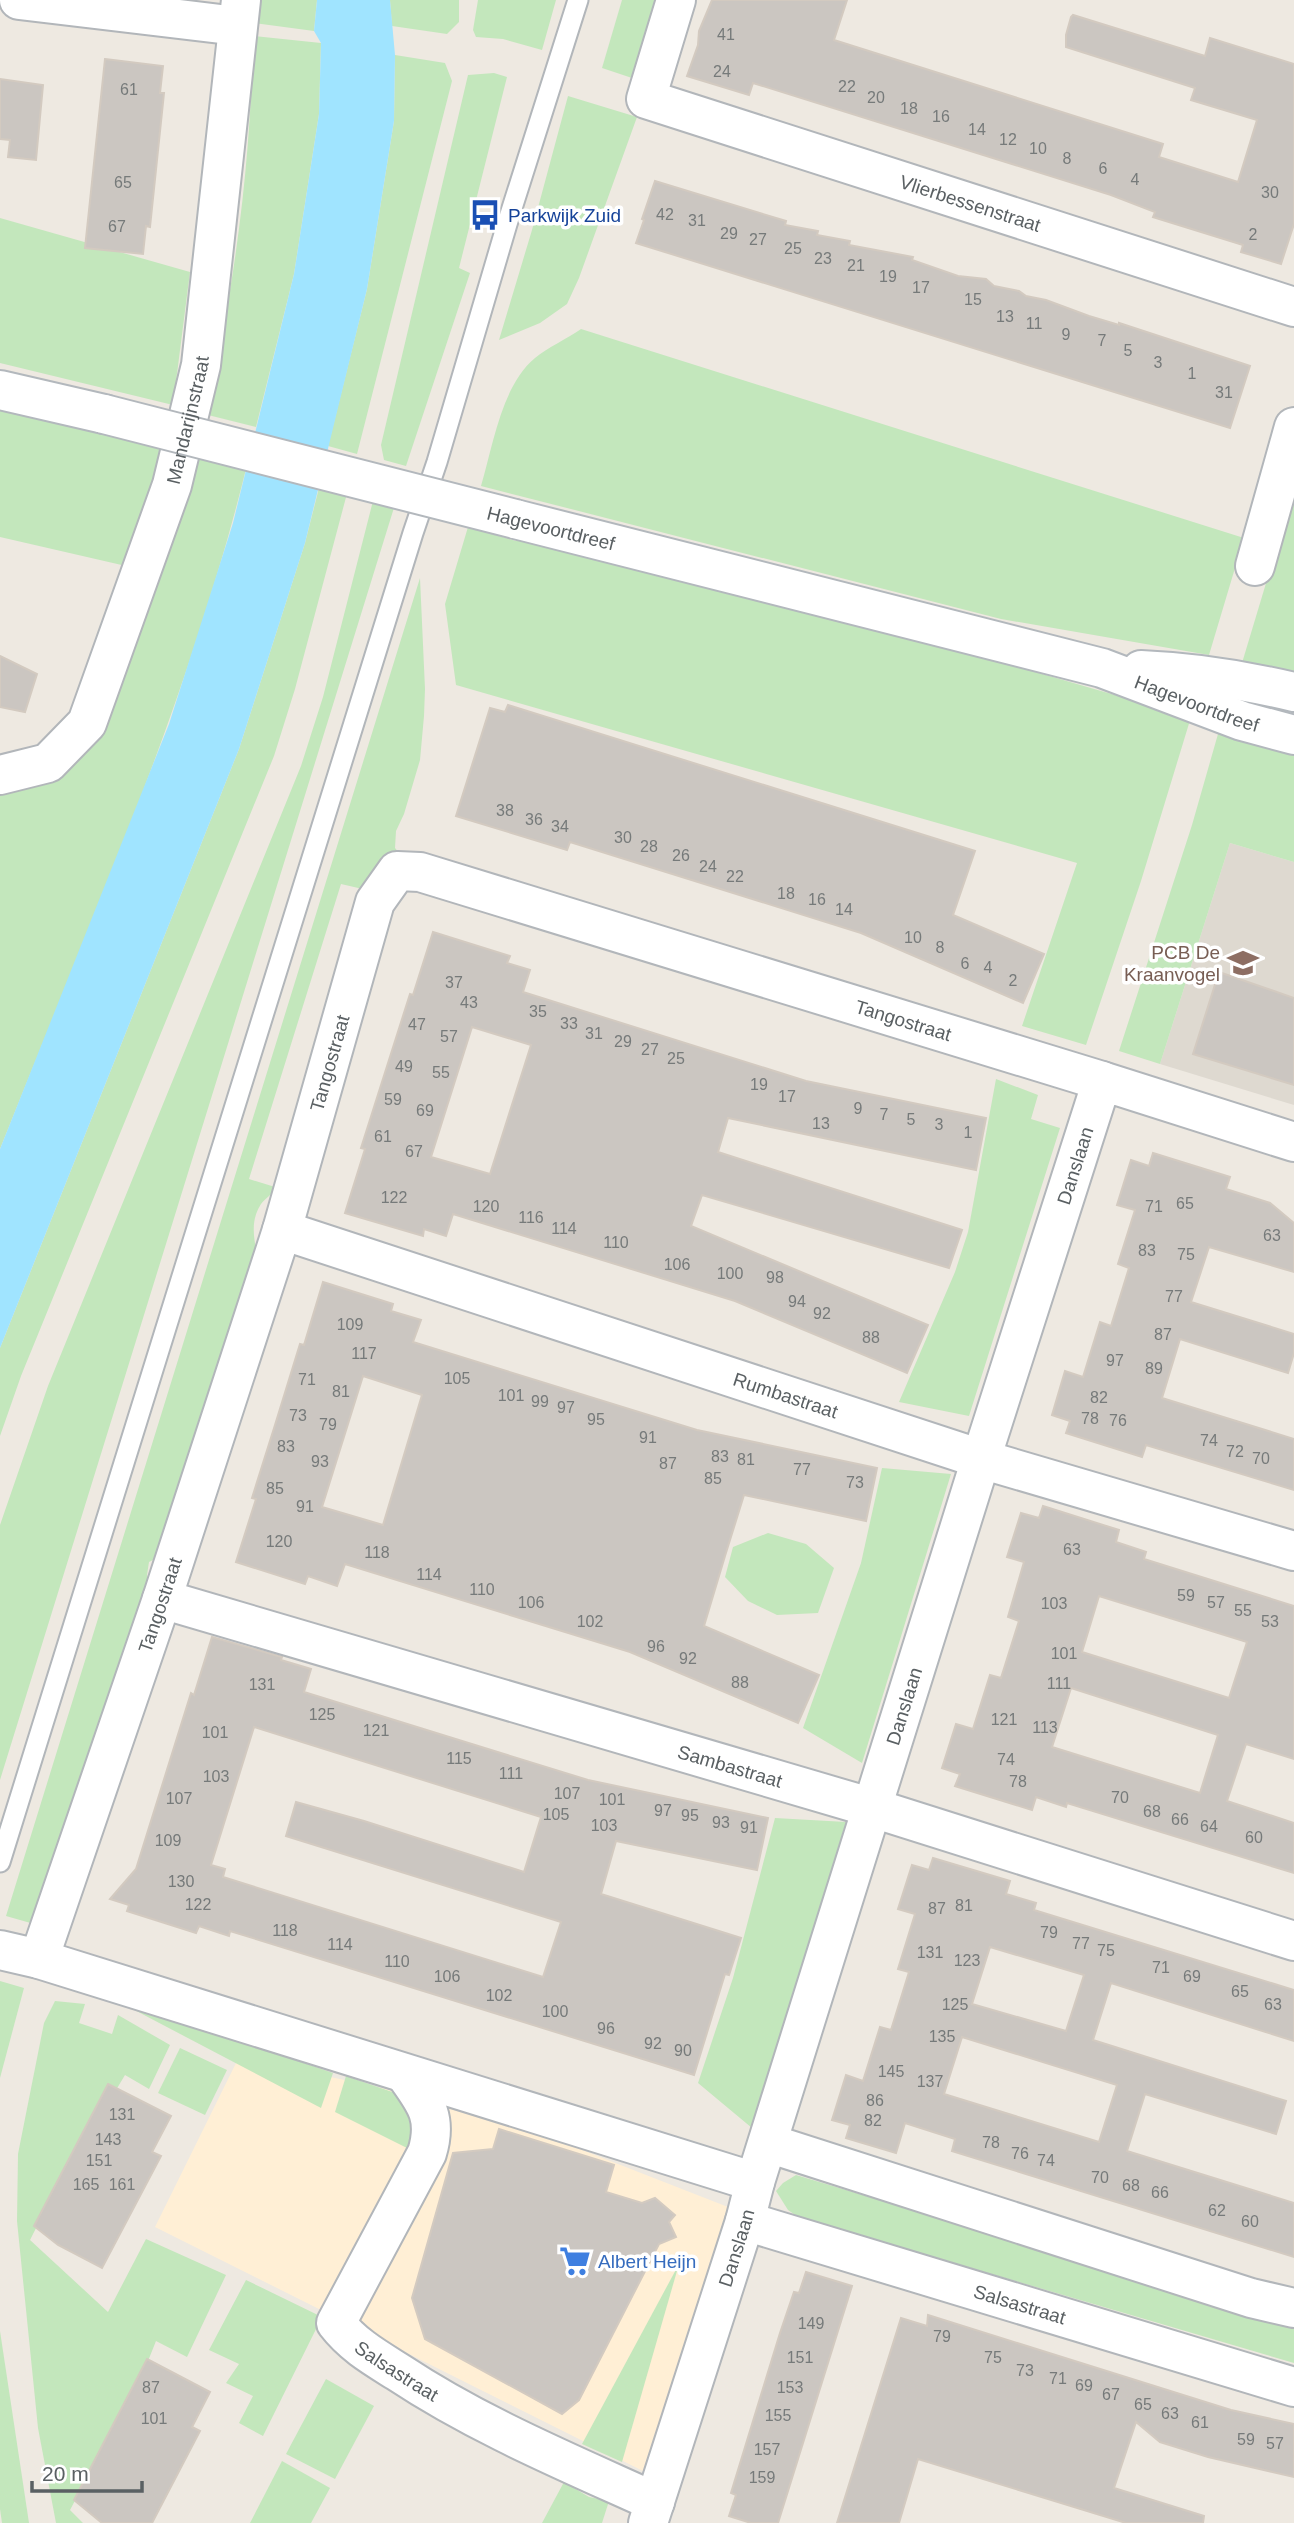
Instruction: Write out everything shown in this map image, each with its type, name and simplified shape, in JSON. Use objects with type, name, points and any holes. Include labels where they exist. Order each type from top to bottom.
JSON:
[{"type":"street","points":[[19,0],[235,12]]},
{"type":"street","name":"Vlierbessenstraat","points":[[676,0],[646,99],[1294,307]]},
{"type":"street","name":"Mandarijnstraat","points":[[0,775],[48,762],[86,723],[172,485],[201,365],[235,12]]},
{"type":"street","name":"Hagevoortdreef","points":[[0,390],[104,414],[1102,668],[1181,683],[1253,682],[1294,692]]},
{"type":"street","points":[[1255,566],[1294,427]]},
{"type":"street","name":"Hagevoortdreef","points":[[1181,683],[1242,721],[1294,735]]},
{"type":"street","name":"Tangostraat","points":[[39,1959],[162,1598],[282,1230],[375,902],[397,871],[420,872],[1102,1081]]},
{"type":"street","points":[[1102,1081],[1294,1142]]},
{"type":"street","name":"Danslaan","points":[[651,2513],[1102,1081]]},
{"type":"street","name":"Rumbastraat","points":[[282,1230],[981,1459],[1294,1550]]},
{"type":"street","name":"Sambastraat","points":[[162,1598],[873,1808],[1294,1941]]},
{"type":"street","points":[[0,1950],[39,1959],[755,2182]]},
{"type":"street","points":[[405,2074],[427,2105],[432,2136]]},
{"type":"street","name":"Salsastraat","points":[[455,2090],[427,2152],[336,2323],[350,2341],[441,2401],[651,2513]]},
{"type":"street","points":[[768,2143],[1251,2298],[1294,2308]]},
{"type":"street","name":"Salsastraat","points":[[745,2221],[1294,2387]]},
{"type":"lane","points":[[0,1862],[578,0]]},
{"type":"shaded area","name":"PCB De Kraanvogel","points":[[1230,843],[1294,862],[1294,1105],[1160,1064]]},
{"type":"shaded area","points":[[239,2057],[477,2109],[728,2207],[649,2474],[155,2227]]},
{"type":"green space","points":[[257,0],[317,0],[314,31],[254,23]]},
{"type":"green space","points":[[390,0],[459,0],[459,22],[447,34],[392,26]]},
{"type":"green space","points":[[478,0],[556,0],[542,50],[503,39],[476,37],[473,30]]},
{"type":"green space","points":[[622,0],[661,0],[632,78],[602,68]]},
{"type":"green space","points":[[253,36],[321,43],[319,114],[294,274],[256,427],[204,414],[233,274],[245,178]]},
{"type":"green space","points":[[395,55],[445,63],[452,81],[357,454],[328,446],[367,289],[394,121]]},
{"type":"green space","points":[[494,73],[507,77],[459,268],[470,273],[406,466],[384,460],[381,445],[468,75]]},
{"type":"green space","points":[[568,96],[637,117],[579,278],[567,304],[540,323],[499,340],[532,230]]},
{"type":"green space","points":[[0,218],[190,272],[173,405],[0,363]]},
{"type":"green space","points":[[581,329],[1244,538],[1209,655],[1001,619],[481,486],[500,417],[514,384],[535,358]]},
{"type":"green space","points":[[0,406],[167,441],[126,566],[0,537]]},
{"type":"green space","points":[[195,449],[248,461],[224,550],[168,724],[136,810],[0,1149],[0,794],[47,782]]},
{"type":"green space","points":[[321,480],[349,486],[295,689],[274,756],[21,1376],[0,1436],[0,1348],[239,749],[305,543]]},
{"type":"green space","points":[[1294,490],[1294,675],[1242,663]]},
{"type":"green space","points":[[375,493],[397,498],[0,1780],[0,1525],[48,1386],[301,766],[323,697]]},
{"type":"green space","points":[[468,527],[516,541],[518,532],[1032,671],[1191,717],[1141,881],[1086,1045],[1022,1026],[1077,863],[456,685],[445,604]]},
{"type":"green space","points":[[420,578],[424,716],[420,760],[404,814],[396,831],[395,848],[401,855],[382,859],[367,890],[341,884],[249,1179],[275,1187],[261,1204],[255,1217],[257,1255],[159,1557],[149,1562],[147,1575],[151,1593],[48,1928],[6,1916]]},
{"type":"green space","points":[[1220,727],[1294,746],[1294,862],[1230,843],[1160,1064],[1119,1051],[1192,825]]},
{"type":"green space","points":[[996,1079],[1038,1095],[1031,1119],[1060,1128],[969,1416],[899,1402],[955,1272],[968,1232]]},
{"type":"green space","points":[[882,1468],[951,1474],[862,1763],[803,1728],[861,1563]]},
{"type":"green space","points":[[768,1533],[806,1544],[834,1568],[818,1613],[777,1615],[748,1601],[725,1577],[733,1547]]},
{"type":"green space","points":[[775,1818],[846,1822],[752,2128],[698,2083],[733,1978]]},
{"type":"green space","points":[[0,1981],[24,1988],[0,2078]]},
{"type":"green space","points":[[106,1995],[333,2073],[321,2108]]},
{"type":"green space","points":[[55,2001],[85,2004],[79,2023],[112,2034],[118,2015],[170,2045],[149,2089],[125,2075],[113,2095],[105,2091],[30,2240],[108,2312],[146,2239],[226,2275],[187,2357],[156,2341],[144,2371],[70,2510],[83,2523],[56,2523],[38,2428],[17,2221],[18,2154],[44,2023]]},
{"type":"green space","points":[[180,2048],[227,2070],[205,2115],[158,2093]]},
{"type":"green space","points":[[346,2076],[401,2095],[420,2111],[413,2151],[335,2112]]},
{"type":"green space","points":[[796,2175],[1294,2324],[1294,2363],[798,2217],[788,2210],[776,2191]]},
{"type":"green space","points":[[679,2264],[622,2462],[582,2444]]},
{"type":"green space","points":[[246,2280],[322,2317],[263,2436],[239,2423],[253,2396],[226,2383],[239,2364],[209,2350]]},
{"type":"green space","points":[[0,2331],[29,2523],[2,2523]]},
{"type":"green space","points":[[326,2379],[374,2406],[335,2479],[286,2454]]},
{"type":"green space","points":[[282,2461],[330,2488],[311,2523],[250,2523]]},
{"type":"green space","points":[[564,2482],[589,2497],[609,2501],[602,2523],[542,2523]]},
{"type":"water","points":[[317,0],[390,0],[395,55],[394,121],[367,289],[305,543],[239,749],[0,1348],[0,1149],[169,724],[233,523],[294,274],[319,114],[321,43],[314,31]]},
{"type":"building","points":[[712,0],[847,0],[834,40],[1163,144],[1159,157],[1238,182],[1257,120],[1191,100],[1195,88],[1066,47],[1071,17],[1073,15],[1205,56],[1210,38],[1294,64],[1294,224],[1281,264],[1241,252],[1243,245],[1153,217],[1155,212],[1111,195],[753,83],[749,95],[687,76],[698,45],[699,31]]},
{"type":"building","points":[[105,59],[163,66],[160,93],[164,93],[150,227],[146,226],[143,254],[85,248]]},
{"type":"building","points":[[0,79],[43,85],[36,160],[8,157],[10,140],[0,139]]},
{"type":"building","points":[[655,181],[786,221],[785,225],[818,231],[817,235],[850,241],[849,245],[913,257],[912,260],[958,276],[986,279],[994,286],[1019,291],[1026,296],[1046,300],[1250,366],[1230,428],[636,243]]},
{"type":"building","points":[[0,656],[37,674],[25,712],[0,707]]},
{"type":"building","points":[[508,705],[975,851],[953,915],[1044,954],[1023,1003],[861,933],[570,842],[567,850],[456,816],[490,708],[505,712]]},
{"type":"building","points":[[433,932],[510,956],[507,963],[530,970],[523,992],[806,1081],[986,1118],[976,1170],[728,1118],[718,1152],[962,1230],[949,1268],[702,1195],[691,1226],[928,1325],[907,1373],[735,1301],[453,1214],[446,1236],[424,1229],[423,1236],[345,1213],[365,1149],[361,1148],[410,994],[413,995]],"holes":[[[472,1027],[531,1045],[490,1174],[431,1157]]]},
{"type":"building","points":[[1219,972],[1294,998],[1294,1085],[1193,1054]]},
{"type":"building","points":[[1153,1153],[1230,1177],[1226,1189],[1270,1203],[1294,1223],[1294,1272],[1209,1247],[1191,1302],[1294,1334],[1294,1353],[1288,1373],[1180,1339],[1162,1398],[1294,1439],[1294,1490],[1146,1445],[1142,1457],[1066,1433],[1070,1421],[1052,1415],[1065,1371],[1083,1377],[1100,1322],[1111,1326],[1129,1268],[1118,1264],[1135,1210],[1117,1205],[1131,1160],[1149,1166]]},
{"type":"building","points":[[323,1282],[393,1304],[391,1311],[421,1320],[413,1342],[697,1430],[877,1468],[866,1521],[744,1495],[725,1556],[704,1626],[819,1675],[798,1723],[630,1652],[345,1564],[337,1586],[308,1576],[305,1584],[236,1562],[256,1499],[252,1498],[300,1344],[304,1345]],"holes":[[[363,1376],[422,1395],[383,1525],[322,1507]]]},
{"type":"building","points":[[1043,1506],[1119,1530],[1116,1542],[1146,1552],[1144,1559],[1294,1606],[1294,1759],[1246,1744],[1227,1801],[1294,1823],[1294,1873],[1067,1803],[1066,1807],[1036,1797],[1032,1810],[955,1786],[960,1774],[942,1768],[956,1724],[973,1729],[990,1675],[1001,1678],[1019,1621],[1008,1617],[1024,1562],[1007,1557],[1021,1513],[1039,1518]],"holes":[[[1099,1596],[1247,1642],[1229,1698],[1082,1652]],[[1071,1688],[1218,1735],[1200,1793],[1052,1747]]]},
{"type":"building","points":[[212,1637],[282,1657],[281,1660],[311,1669],[304,1692],[588,1780],[768,1818],[757,1870],[616,1841],[601,1894],[741,1938],[729,1975],[725,1974],[694,2075],[230,1931],[229,1936],[199,1926],[196,1933],[127,1911],[129,1905],[110,1899],[136,1869],[191,1693],[194,1695]],"holes":[[[254,1727],[541,1817],[524,1872],[296,1802],[286,1836],[561,1922],[543,1977],[223,1877],[225,1869],[211,1865]]]},
{"type":"building","points":[[933,1858],[1010,1881],[1006,1894],[1036,1903],[1034,1910],[1294,1990],[1294,2041],[1111,1983],[1093,2040],[1286,2101],[1276,2134],[1145,2094],[1127,2151],[1294,2203],[1294,2257],[952,2151],[955,2139],[905,2123],[896,2153],[846,2138],[850,2125],[832,2120],[846,2075],[863,2081],[880,2027],[891,2030],[909,1972],[898,1969],[915,1914],[898,1909],[912,1865],[929,1870]],"holes":[[[990,1947],[1084,1975],[1066,2031],[972,2004]],[[962,2037],[1117,2085],[1099,2142],[944,2094]]]},
{"type":"building","points":[[108,2084],[171,2116],[152,2152],[161,2156],[102,2268],[58,2245],[34,2226]]},
{"type":"building","points":[[499,2129],[614,2165],[606,2192],[642,2203],[655,2198],[675,2215],[669,2222],[676,2237],[659,2244],[579,2400],[562,2414],[425,2339],[412,2298],[453,2153],[493,2149]]},
{"type":"building","points":[[806,2272],[852,2286],[778,2523],[751,2523],[729,2516],[736,2495],[731,2493],[780,2333],[794,2292],[799,2293]]},
{"type":"building","points":[[928,2315],[1231,2410],[1294,2424],[1294,2477],[1208,2457],[1160,2442],[1136,2422],[1114,2488],[1204,2516],[1203,2523],[1126,2523],[918,2459],[899,2523],[837,2523],[901,2318],[927,2326]]},
{"type":"building","points":[[147,2359],[210,2392],[192,2427],[200,2431],[152,2523],[102,2523],[74,2500]]},
{"type":"place","name":"Parkwijk Zuid","points":[[485,215]]},
{"type":"place","name":"PCB De Kraanvogel","points":[[1243,963]]},
{"type":"place","name":"Albert Heijn","points":[[575,2261]]}]
